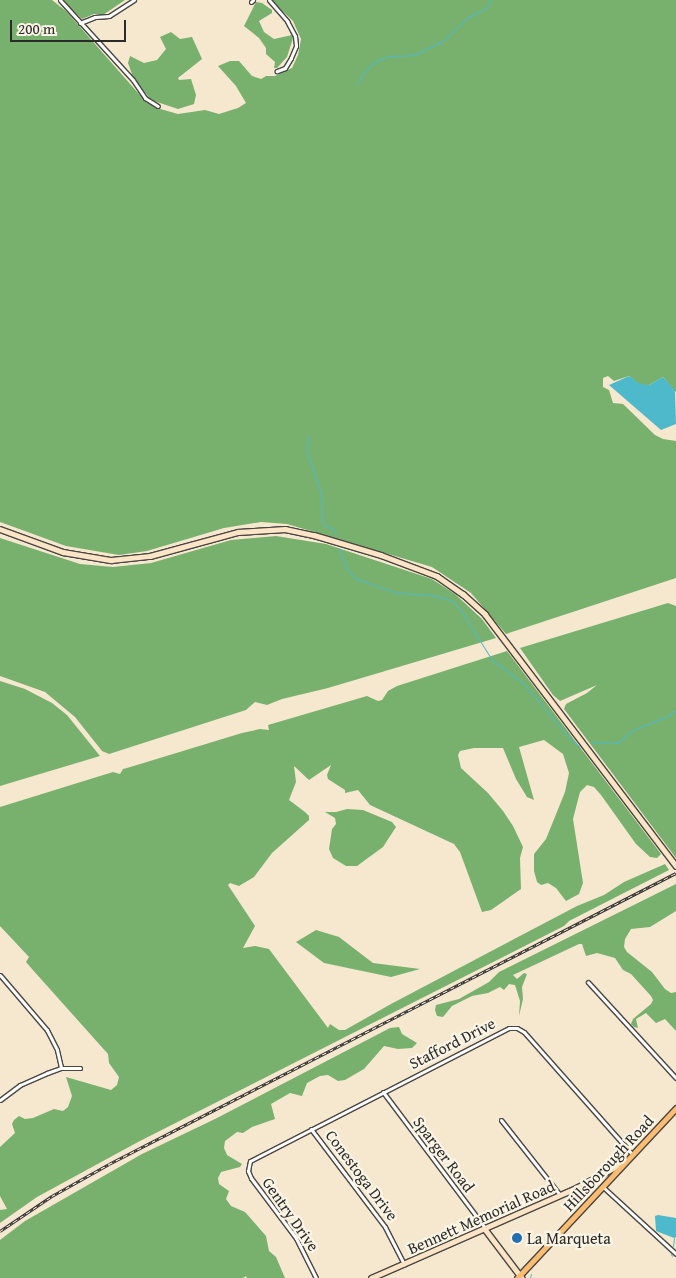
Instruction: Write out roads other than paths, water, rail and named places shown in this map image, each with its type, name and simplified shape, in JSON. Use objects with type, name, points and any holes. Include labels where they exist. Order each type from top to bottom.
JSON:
[{"type":"main road","name":"Hillsborough Road","points":[[520,1277],[676,1108]]},
{"type":"street","points":[[60,0],[133,80],[145,98],[158,106]]},
{"type":"street","points":[[79,23],[109,16],[134,0]]},
{"type":"street","points":[[269,0],[287,21],[295,36],[296,46],[285,68],[276,71]]},
{"type":"street","points":[[0,529],[63,552],[112,560],[160,553],[238,532],[285,529],[314,535],[372,552],[437,576],[463,594],[489,619],[676,866]]},
{"type":"street","points":[[0,975],[47,1030],[57,1050],[61,1068]]},
{"type":"street","points":[[588,982],[676,1078]]},
{"type":"street","name":"Stafford Drive","points":[[249,1164],[256,1157],[311,1128],[510,1028],[517,1028],[524,1032],[632,1155]]},
{"type":"street","points":[[0,1100],[20,1085],[61,1068],[80,1068]]},
{"type":"street","name":"Sparger Road","points":[[383,1092],[520,1277]]},
{"type":"street","points":[[501,1120],[560,1195]]},
{"type":"street","name":"Conestoga Drive","points":[[311,1128],[385,1227],[404,1264]]},
{"type":"street","name":"Bennett Memorial Road","points":[[371,1278],[560,1195],[626,1161]]},
{"type":"street","name":"Gentry Drive","points":[[249,1164],[250,1178],[296,1238],[316,1278]]},
{"type":"street","points":[[602,1187],[676,1254]]},
{"type":"water","points":[[629,376],[640,384],[649,385],[663,377],[675,390],[676,424],[661,430],[609,385]]},
{"type":"water","points":[[655,1216],[676,1218],[676,1237],[674,1238],[656,1231]]},
{"type":"waterway","points":[[357,84],[364,72],[376,61],[389,56],[414,55],[443,41],[467,18],[486,8],[490,0]]},
{"type":"waterway","points":[[308,436],[307,452],[321,494],[322,520],[325,526],[332,528],[336,534]]},
{"type":"waterway","points":[[339,548],[347,570],[357,579],[397,593],[432,595],[451,600],[460,609],[492,660],[523,683],[572,741],[579,746]]},
{"type":"waterway","points":[[592,742],[617,743],[633,730],[668,716],[676,710]]},
{"type":"waterway","points":[[673,1246],[674,1238]]},
{"type":"waterway","points":[[530,1278],[531,1274]]},
{"type":"railway","points":[[0,1231],[52,1196],[109,1164],[676,873]]},
{"type":"place","name":"La Marqueta","points":[[517,1238]]}]
